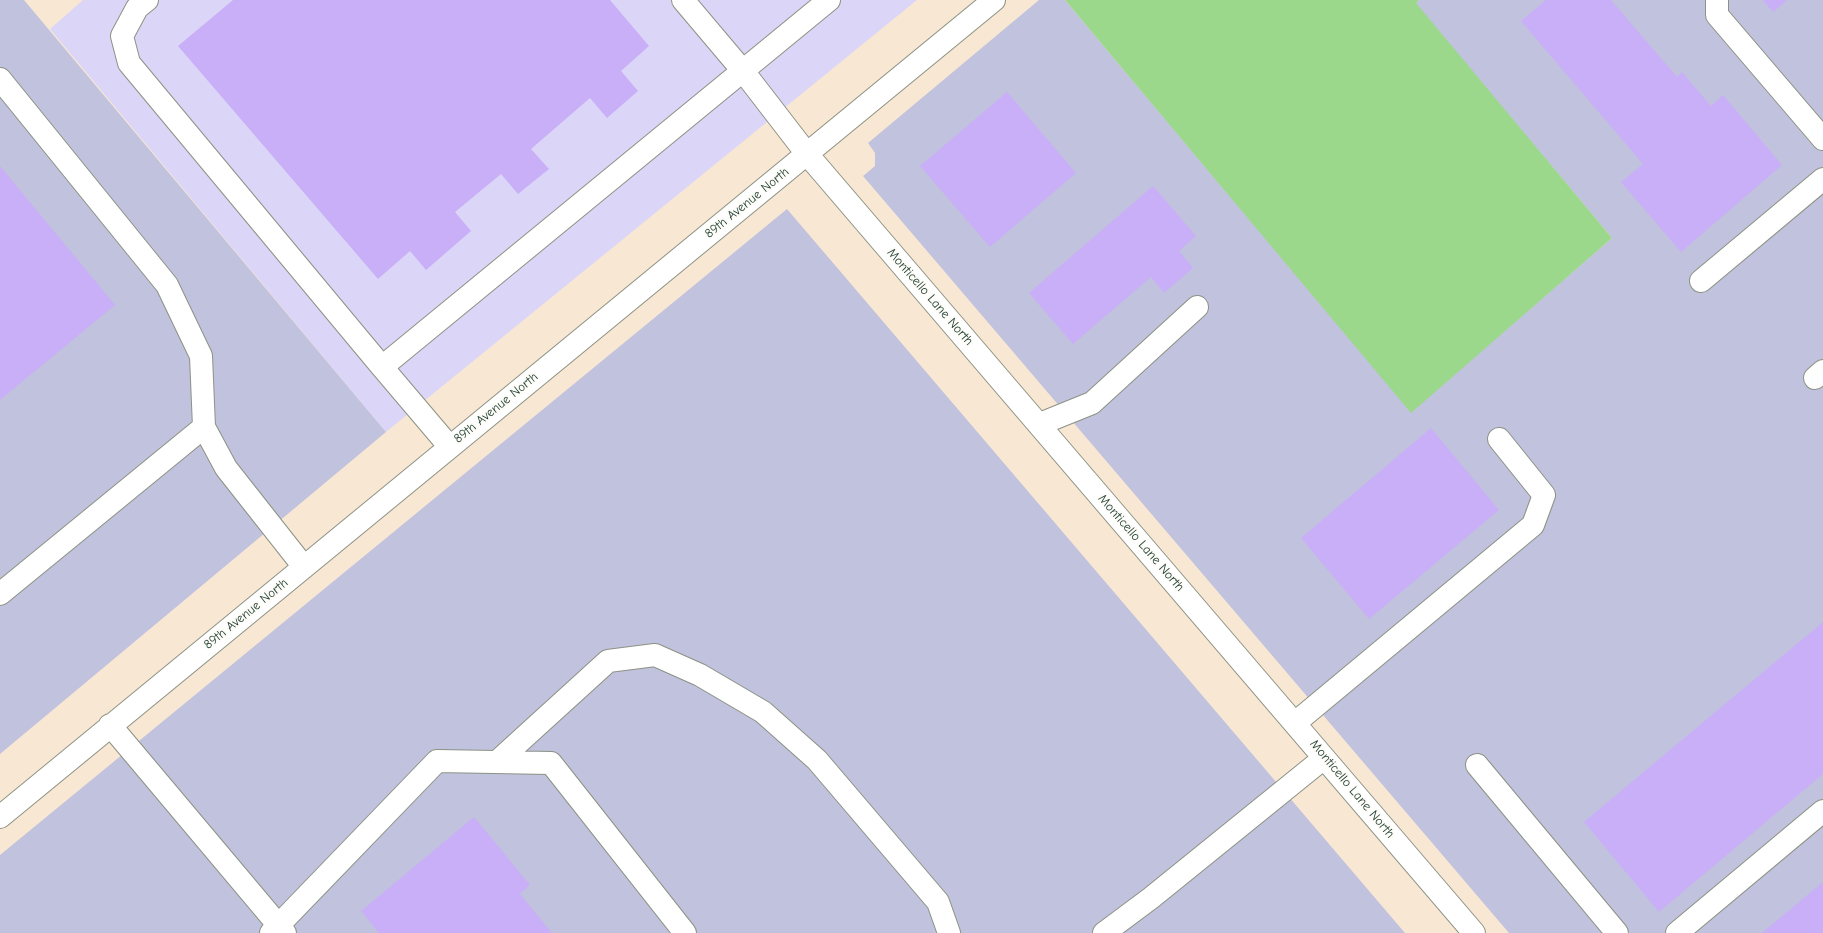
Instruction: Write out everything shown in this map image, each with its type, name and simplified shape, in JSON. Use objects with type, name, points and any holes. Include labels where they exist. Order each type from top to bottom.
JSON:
[{"type":"street","points":[[147,0],[137,8],[122,36],[129,63],[449,446]]},
{"type":"street","name":"Monticello Lane North","points":[[683,0],[743,71],[807,154],[1040,424],[1474,933]]},
{"type":"street","points":[[382,367],[830,0]]},
{"type":"street","name":"89th Avenue North","points":[[0,817],[449,446],[994,0]]},
{"type":"street","points":[[1717,0],[1717,15],[1823,139]]},
{"type":"street","points":[[0,79],[167,284],[201,356],[204,427],[226,468],[304,567]]},
{"type":"street","points":[[1701,281],[1823,178]]},
{"type":"street","points":[[1040,424],[1092,402],[1197,307]]},
{"type":"street","points":[[0,594],[204,427]]},
{"type":"street","points":[[1295,723],[1533,525],[1544,495],[1499,439]]},
{"type":"street","points":[[497,762],[608,661],[655,655],[700,674],[762,712],[817,760],[938,902],[948,933]]},
{"type":"street","points":[[110,725],[278,930],[437,761],[551,763],[684,933]]},
{"type":"street","points":[[1104,933],[1151,898],[1324,758]]},
{"type":"street","points":[[1477,765],[1617,933]]},
{"type":"street","points":[[1677,933],[1823,811]]},
{"type":"shaded area","points":[[0,0],[24,0],[386,432],[0,754]]},
{"type":"shaded area","points":[[83,0],[917,0],[386,432],[50,29]]},
{"type":"shaded area","points":[[1039,0],[1065,0],[1411,412],[1612,238],[1415,3],[1419,0],[1823,0],[1823,933],[1509,933],[863,176],[875,166],[875,153],[868,143]]},
{"type":"shaded area","points":[[787,209],[1405,933],[0,933],[0,855]]},
{"type":"green space","points":[[1065,0],[1419,0],[1416,3],[1612,238],[1411,413]]},
{"type":"building","points":[[233,0],[610,0],[649,46],[621,71],[638,91],[607,118],[590,98],[531,149],[549,169],[518,194],[501,174],[455,212],[471,231],[426,270],[410,251],[378,279],[178,46]]},
{"type":"building","points":[[1546,0],[1611,0],[1677,77],[1682,72],[1711,106],[1723,95],[1782,165],[1681,252],[1621,182],[1643,164],[1521,21]]},
{"type":"building","points":[[1763,0],[1787,0],[1773,12]]},
{"type":"building","points":[[1007,92],[1076,173],[990,247],[920,166]]},
{"type":"building","points":[[0,166],[115,305],[0,400]]},
{"type":"building","points":[[1153,186],[1196,236],[1179,251],[1193,268],[1164,293],[1151,277],[1073,344],[1029,293]]},
{"type":"building","points":[[1431,428],[1499,510],[1369,619],[1301,538]]},
{"type":"building","points":[[1823,622],[1823,774],[1659,912],[1584,822]]},
{"type":"building","points":[[474,817],[530,885],[520,894],[552,933],[379,933],[361,911]]},
{"type":"building","points":[[1823,882],[1823,933],[1762,933]]}]
